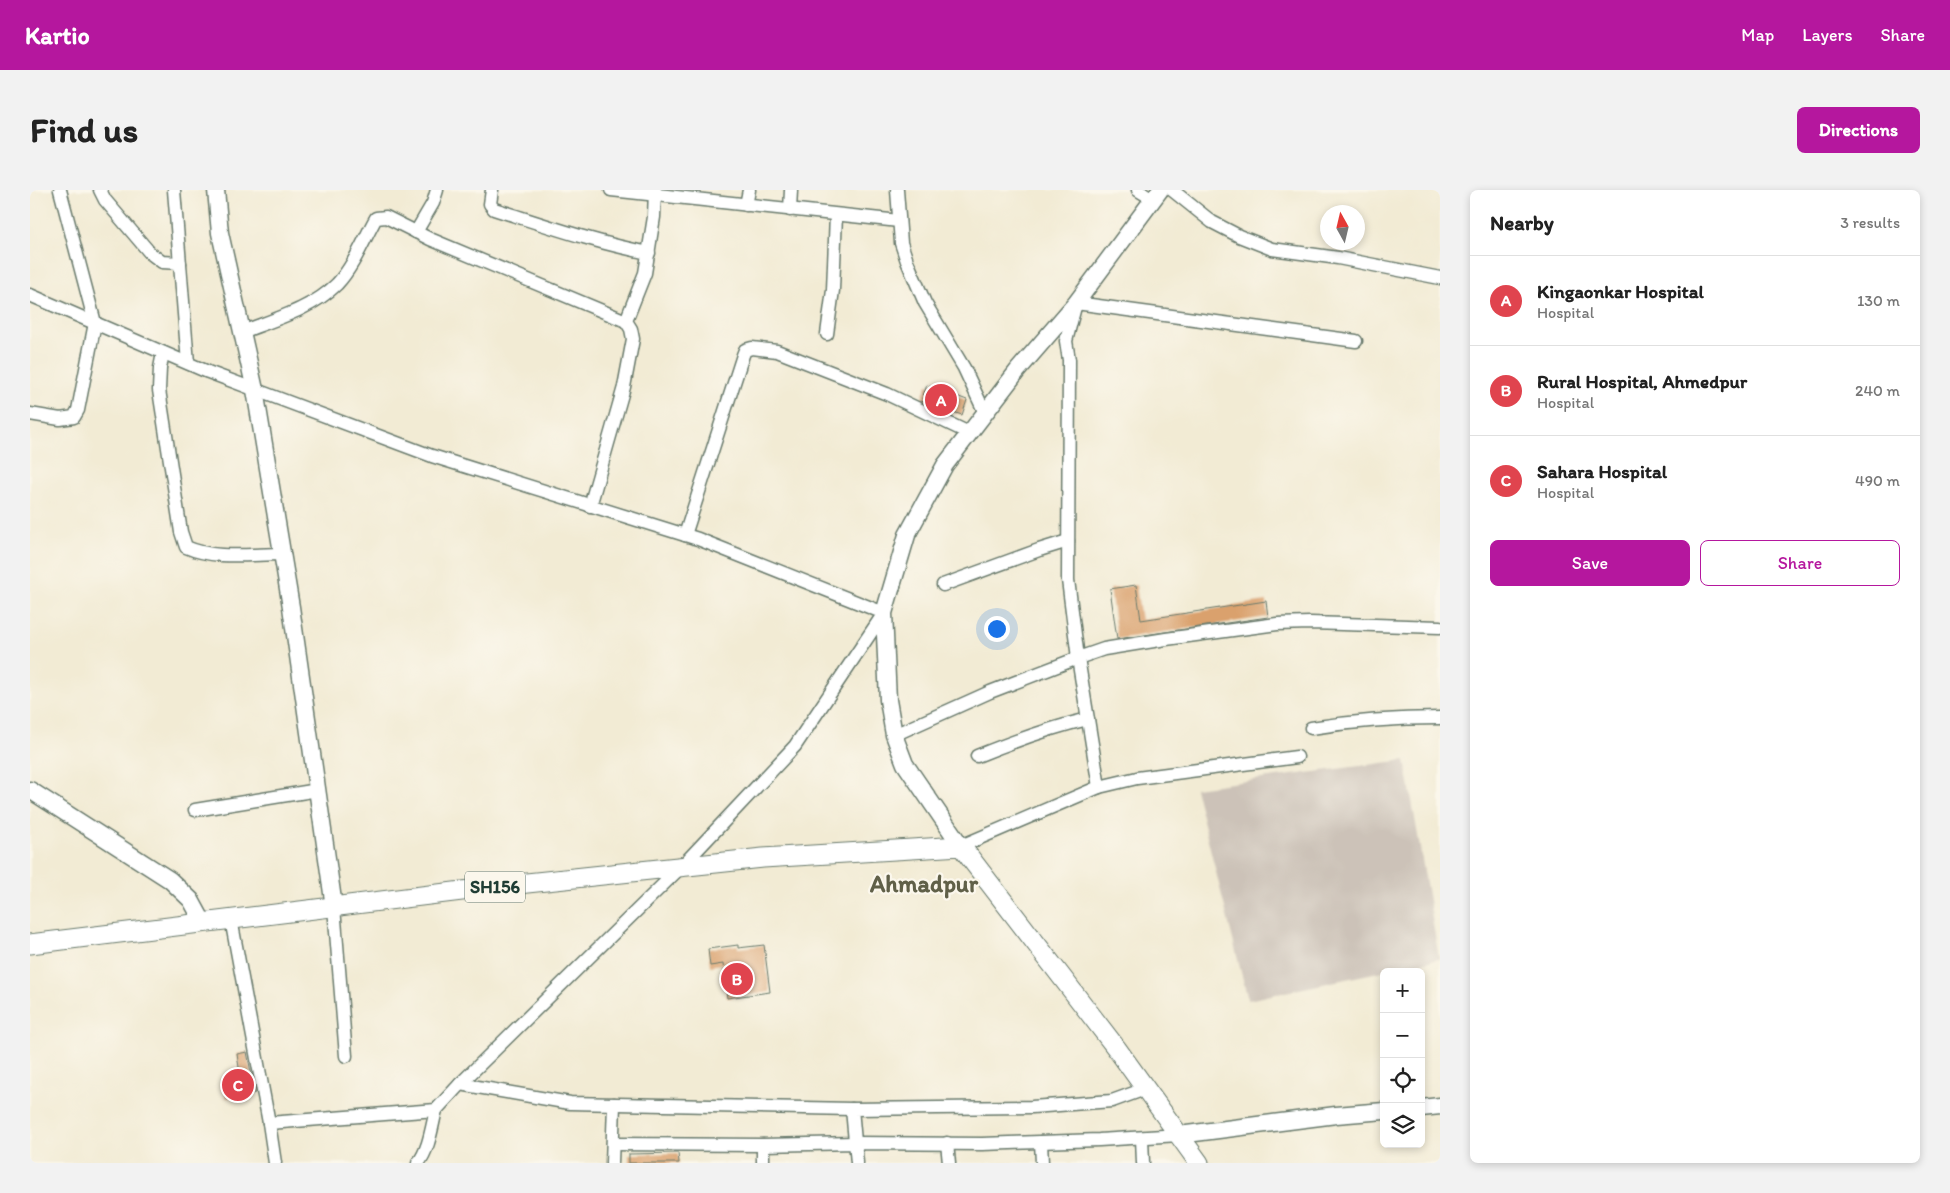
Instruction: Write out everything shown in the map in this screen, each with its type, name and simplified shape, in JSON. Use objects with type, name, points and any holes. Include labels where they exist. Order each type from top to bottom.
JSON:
[{"type":"main road","points":[[216,190],[220,233],[255,390],[282,554],[334,907]]},
{"type":"main road","points":[[1156,195],[1076,303],[1018,370],[945,465],[907,535],[884,613],[888,700],[894,735],[905,764],[961,846],[1199,1163]]},
{"type":"main road","points":[[30,790],[170,880],[191,900],[203,922]]},
{"type":"main road","name":"SH156","points":[[30,944],[203,922],[763,858],[961,846]]},
{"type":"main road","points":[[1425,1108],[1440,1106]]},
{"type":"main road","points":[[1178,1135],[1380,1111]]},
{"type":"street","points":[[30,414],[60,420],[74,417],[78,410],[95,323],[60,190]]},
{"type":"street","points":[[100,190],[105,200],[150,253],[162,262],[180,263]]},
{"type":"street","points":[[174,190],[188,363]]},
{"type":"street","points":[[416,232],[437,190]]},
{"type":"street","points":[[492,190],[490,204],[494,209],[612,245],[649,253]]},
{"type":"street","points":[[611,190],[655,192],[746,205],[899,222]]},
{"type":"street","points":[[746,205],[749,190]]},
{"type":"street","points":[[790,210],[792,190]]},
{"type":"street","points":[[897,190],[901,243],[925,303],[964,368],[985,413]]},
{"type":"street","points":[[1138,190],[1156,195]]},
{"type":"street","points":[[1172,190],[1212,222],[1239,236],[1272,249],[1338,258],[1440,278]]},
{"type":"street","points":[[626,321],[645,273],[649,253],[655,192]]},
{"type":"street","points":[[827,334],[833,290],[836,215]]},
{"type":"street","points":[[242,332],[303,307],[323,296],[338,282],[352,262],[376,218],[386,217],[416,232],[626,321],[631,329],[633,339],[626,378],[590,506]]},
{"type":"street","points":[[30,295],[163,353],[255,390],[432,456],[686,535],[884,613],[795,746],[681,867],[460,1084],[436,1110],[423,1162]]},
{"type":"street","points":[[1099,787],[1078,658],[1068,580],[1068,360],[1066,341],[1076,303],[1356,341]]},
{"type":"street","points":[[686,535],[745,350],[752,348],[777,351],[887,394],[969,433]]},
{"type":"street","points":[[163,353],[159,390],[186,547],[196,551],[216,554],[282,554]]},
{"type":"street","points":[[943,585],[1068,541]]},
{"type":"street","points":[[894,735],[990,692],[1104,650],[1277,624],[1360,624],[1440,627]]},
{"type":"street","points":[[1311,728],[1388,718],[1440,718]]},
{"type":"street","points":[[977,756],[1052,727],[1088,719]]},
{"type":"street","points":[[961,846],[1099,787],[1137,778],[1297,758]]},
{"type":"street","points":[[195,810],[318,790]]},
{"type":"street","points":[[334,907],[346,1056]]},
{"type":"street","points":[[231,919],[275,1163]]},
{"type":"street","points":[[460,1084],[570,1104],[852,1109],[1050,1106],[1112,1101],[1145,1089]]},
{"type":"street","points":[[612,1163],[614,1104]]},
{"type":"street","points":[[852,1109],[857,1163]]},
{"type":"street","points":[[269,1122],[436,1110]]},
{"type":"street","points":[[613,1144],[762,1146],[855,1143],[947,1144],[1041,1142],[1178,1135]]},
{"type":"street","points":[[1142,1138],[1142,1163]]},
{"type":"street","points":[[1041,1142],[1042,1163]]},
{"type":"street","points":[[947,1144],[949,1163]]},
{"type":"street","points":[[762,1146],[764,1163]]},
{"type":"shaded area","points":[[1405,760],[1439,959],[1397,968],[1380,968],[1380,972],[1248,1000],[1195,788]]},
{"type":"building","points":[[927,385],[967,400],[962,415],[921,401]]},
{"type":"building","points":[[1136,585],[1141,620],[1266,601],[1268,617],[1117,639],[1110,589]]},
{"type":"building","points":[[738,945],[738,948],[764,945],[770,992],[727,998],[723,964],[710,966],[708,949]]},
{"type":"building","points":[[247,1052],[255,1093],[226,1098],[223,1077],[240,1074],[237,1054]]},
{"type":"building","points":[[678,1153],[679,1163],[629,1163],[629,1154]]},
{"type":"place","name":"Kingaonkar Hospital","points":[[941,400]]},
{"type":"place","name":"Rural Hospital, Ahmedpur","points":[[737,979]]},
{"type":"place","name":"Sahara Hospital","points":[[238,1085]]},
{"type":"district","name":"Ahmadpur","points":[[924,883]]}]
